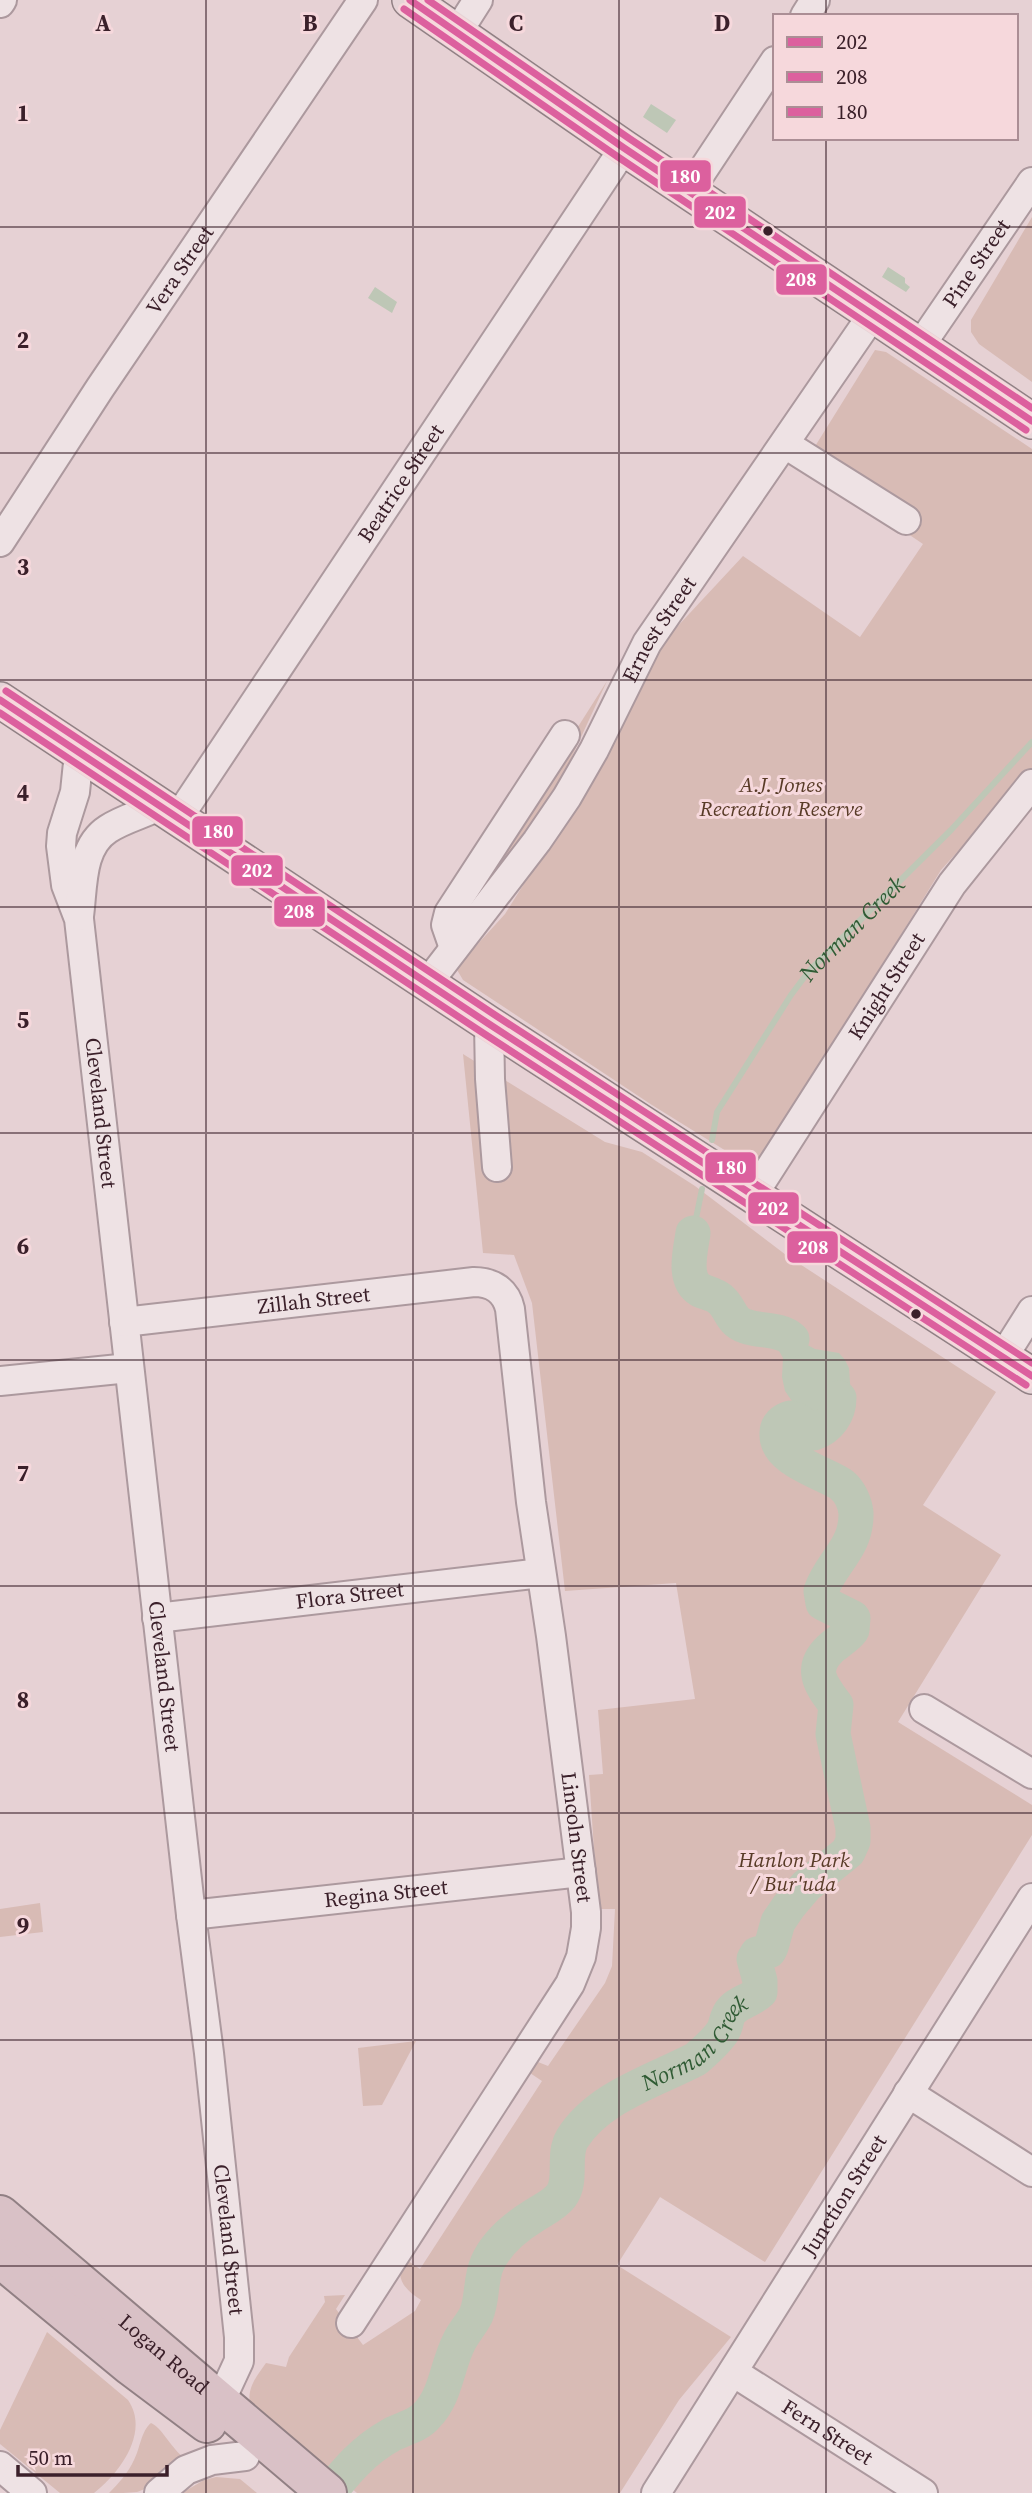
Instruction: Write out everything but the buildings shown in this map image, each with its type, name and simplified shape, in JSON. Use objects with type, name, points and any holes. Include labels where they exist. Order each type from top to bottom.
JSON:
[{"type":"highway","name":"Logan Road","points":[[0,2216],[209,2415],[271,2470],[327,2493]]},
{"type":"highway","name":"Logan Road","points":[[0,2258],[131,2365],[209,2415]]},
{"type":"main road","points":[[410,0],[624,148],[1032,421]]},
{"type":"main road","points":[[0,701],[427,984],[1032,1376]]},
{"type":"street","name":"Vera Street","points":[[0,542],[100,388],[363,0]]},
{"type":"street","points":[[457,33],[478,0]]},
{"type":"street","points":[[689,191],[773,64]]},
{"type":"street","name":"Beatrice Street","points":[[168,812],[624,148]]},
{"type":"street","name":"Pine Street","points":[[920,346],[1032,182]]},
{"type":"street","name":"Ernest Street","points":[[427,984],[537,842],[567,797],[647,643],[873,314]]},
{"type":"street","points":[[785,444],[906,520]]},
{"type":"street","points":[[454,948],[446,925],[449,913],[565,735]]},
{"type":"street","name":"Cleveland Street","points":[[79,753],[75,792],[62,833],[61,846],[65,885],[79,919]]},
{"type":"street","name":"Knight Street","points":[[753,1195],[952,884],[1032,784]]},
{"type":"street","name":"Cleveland Street","points":[[168,812],[107,830],[92,846],[85,866],[79,919],[191,1916],[209,2053],[240,2353],[236,2369],[209,2415],[186,2470]]},
{"type":"street","points":[[489,1024],[497,1167]]},
{"type":"street","name":"Zillah Street","points":[[124,1322],[457,1282],[481,1282],[501,1290]]},
{"type":"street","name":"Lincoln Street","points":[[351,2323],[576,1972],[582,1958],[586,1928],[581,1871],[531,1502],[510,1309],[501,1290]]},
{"type":"street","points":[[1003,1357],[1032,1311]]},
{"type":"street","points":[[0,1381],[129,1368]]},
{"type":"street","name":"Flora Street","points":[[157,1618],[541,1573]]},
{"type":"street","points":[[924,1709],[1032,1774]]},
{"type":"street","name":"Regina Street","points":[[191,1916],[581,1871]]},
{"type":"street","name":"Junction Street","points":[[656,2493],[1032,1898]]},
{"type":"street","points":[[908,2093],[1032,2172]]},
{"type":"street","name":"Fern Street","points":[[733,2372],[923,2493]]},
{"type":"street","points":[[159,2493],[186,2470],[212,2460],[271,2470]]},
{"type":"street","points":[[0,2466],[31,2492]]},
{"type":"green space","points":[[1032,217],[1032,382],[979,344],[971,332],[971,320]]},
{"type":"green space","name":"A.J. Jones Recreation Reserve","points":[[875,350],[886,352],[1032,449],[1032,769],[941,870],[763,1158],[747,1164],[652,1105],[463,980],[456,968],[505,914],[612,743],[662,643],[743,556],[860,637],[923,544],[804,464]]},
{"type":"green space","points":[[607,681],[563,776],[506,864],[455,921]]},
{"type":"green space","name":"Hanlon Park / Bur'uda","points":[[463,1054],[605,1142],[642,1152],[695,1186],[786,1255],[996,1392],[923,1505],[1001,1555],[898,1722],[1032,1805],[1032,1835],[765,2262],[660,2197],[617,2265],[731,2337],[679,2400],[620,2493],[357,2493],[250,2404],[249,2398],[251,2387],[266,2363],[286,2367],[289,2357],[325,2302],[324,2296],[345,2295],[336,2309],[363,2345],[415,2311],[421,2300],[402,2283],[400,2272],[405,2259],[420,2269],[542,2081],[527,2071],[533,2060],[548,2066],[605,1983],[612,1966],[615,1909],[598,1909],[589,1775],[603,1774],[598,1710],[695,1699],[676,1583],[565,1591],[532,1303],[514,1255],[483,1253]]},
{"type":"green space","points":[[40,1903],[43,1932],[0,1937],[0,1909]]},
{"type":"green space","points":[[416,2041],[382,2105],[363,2106],[358,2048]]},
{"type":"green space","points":[[47,2332],[128,2400],[134,2412],[136,2425],[129,2451],[113,2475],[94,2493],[60,2493],[0,2444],[0,2430]]},
{"type":"green space","points":[[151,2423],[182,2456],[174,2467],[149,2487],[134,2492],[109,2493],[129,2469]]},
{"type":"green space","points":[[216,2477],[240,2479],[257,2493],[182,2493],[204,2480]]},
{"type":"shaded area","points":[[651,104],[676,120],[667,133],[643,117]]},
{"type":"shaded area","points":[[888,267],[905,278],[905,283],[910,287],[906,292],[882,277]]},
{"type":"shaded area","points":[[375,287],[397,302],[392,313],[368,298]]},
{"type":"shaded area","points":[[749,1327],[783,1329],[815,1349],[839,1353],[845,1360],[849,1368],[851,1397],[842,1417],[825,1433],[814,1433],[814,1418],[794,1404],[785,1391],[782,1377],[783,1358],[772,1338]]},
{"type":"waterway","name":"Norman Creek","points":[[712,1140],[717,1112],[809,971],[951,830],[1032,742]]},
{"type":"waterway","name":"Norman Creek","points":[[693,1233],[702,1189]]},
{"type":"waterway","name":"Norman Creek","points":[[693,1233],[689,1271],[694,1285],[720,1299],[740,1324],[781,1333],[792,1339]]},
{"type":"waterway","name":"Norman Creek","points":[[329,2493],[349,2468],[372,2447],[419,2422],[433,2407],[459,2342],[476,2315],[485,2270],[491,2256],[514,2230],[561,2196],[565,2190],[569,2146],[583,2124],[612,2101],[696,2059],[714,2042],[723,2031],[732,2010],[760,1992],[754,1959],[757,1954],[769,1951],[778,1922],[789,1906],[806,1886],[848,1852],[853,1841],[853,1828],[833,1734],[836,1705],[822,1684],[819,1671],[823,1657],[852,1630],[853,1618],[823,1603],[821,1591],[848,1545],[856,1513],[850,1494],[842,1485],[792,1459],[779,1443],[777,1433],[781,1423],[790,1418],[814,1433],[819,1431],[829,1424],[835,1415],[839,1398]]},
{"type":"transit line","name":"202","points":[[410,0],[624,148],[1032,421]]},
{"type":"transit line","name":"180","points":[[428,0],[630,139],[1032,408]]},
{"type":"transit line","name":"208","points":[[404,9],[618,157],[1026,430]]},
{"type":"transit line","name":"180","points":[[6,691],[495,1015],[1032,1363]]},
{"type":"transit line","name":"202","points":[[0,700],[489,1024],[1032,1376]]},
{"type":"transit line","name":"208","points":[[0,713],[483,1033],[1026,1385]]}]
